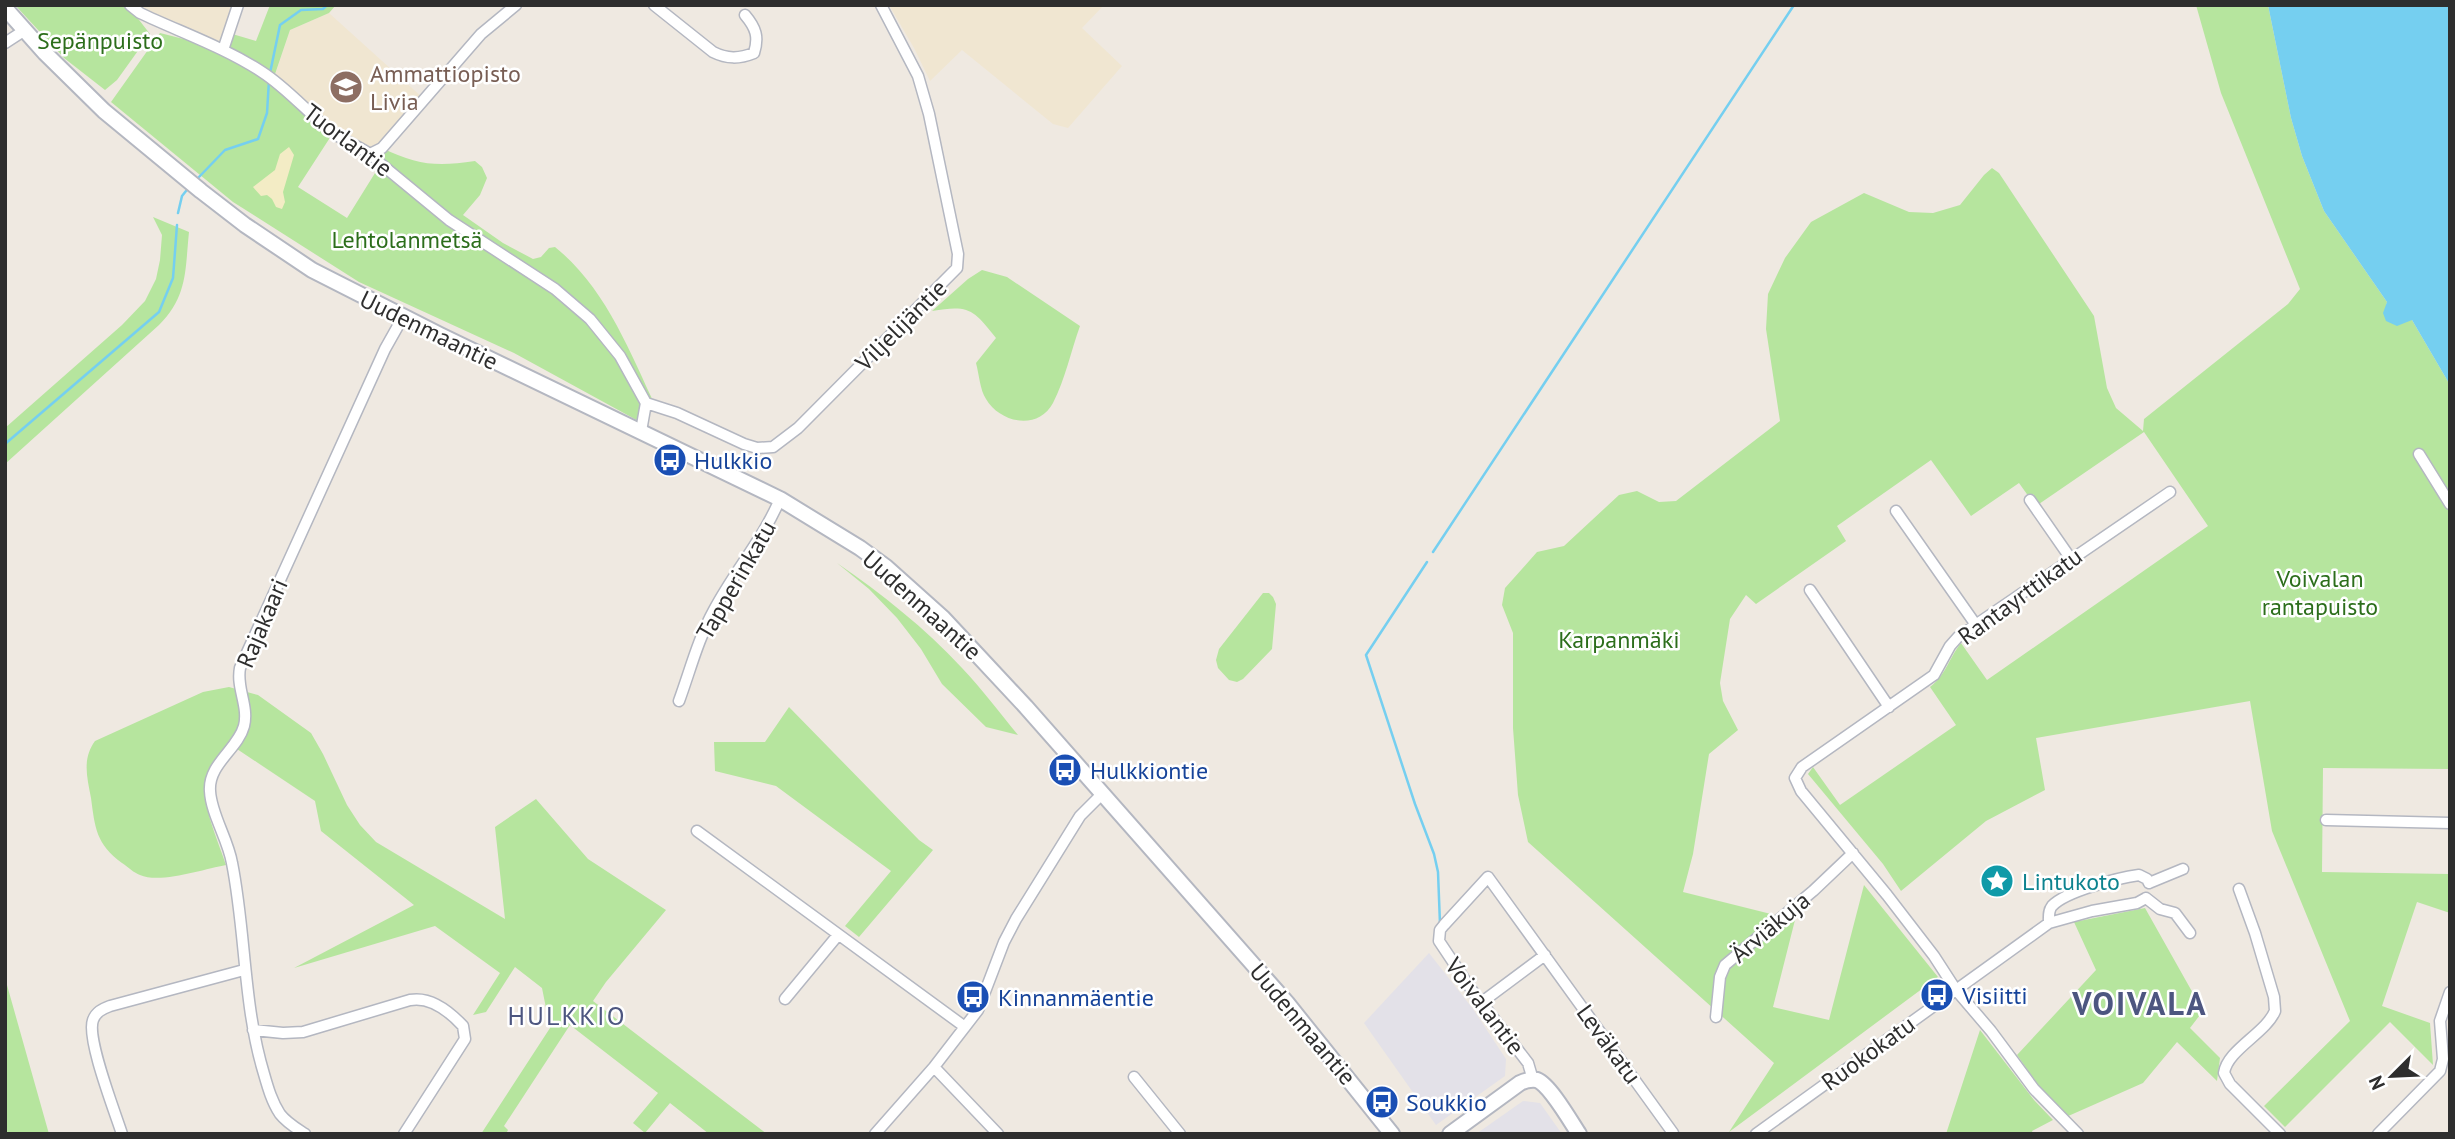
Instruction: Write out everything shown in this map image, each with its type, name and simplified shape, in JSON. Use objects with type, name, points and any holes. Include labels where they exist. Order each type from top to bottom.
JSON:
[{"type":"main road","name":"Uudenmaantie","points":[[5,8],[59,68],[104,111],[184,177],[283,252],[344,288],[780,499],[860,548],[909,587],[982,659],[1287,1003],[1392,1134]]},
{"type":"main road","points":[[1450,1134],[1520,1083],[1533,1080]]},
{"type":"main road","name":"Voivalantie","points":[[1533,1080],[1542,1083],[1580,1134]]},
{"type":"street","points":[[130,5],[140,13],[223,50],[238,5]]},
{"type":"street","points":[[372,153],[382,148],[481,34],[516,5]]},
{"type":"street","points":[[654,5],[722,57],[743,57],[754,53],[757,35],[753,24],[745,15]]},
{"type":"street","name":"Viljelijäntie","points":[[646,403],[677,413],[744,444],[757,448],[773,447],[798,428],[957,268],[958,254],[919,76],[881,5]]},
{"type":"street","points":[[5,43],[24,30]]},
{"type":"street","name":"Tuorlantie","points":[[223,50],[265,73],[333,132],[361,150],[372,153],[381,164],[449,220],[575,304],[620,356],[646,403]]},
{"type":"street","name":"Rajakaari","points":[[305,1134],[289,1123],[276,1107],[258,1055],[244,970],[232,861],[212,802],[210,783],[216,768],[244,726],[245,711],[238,684],[240,668],[385,349],[403,317]]},
{"type":"street","points":[[641,432],[646,403]]},
{"type":"street","points":[[2419,454],[2450,504]]},
{"type":"street","name":"Rantayrttikatu","points":[[2078,1134],[2034,1089],[1997,1038],[1956,990],[1934,956],[1798,787],[1796,774],[1802,767],[1934,675],[1954,641],[2169,492]]},
{"type":"street","name":"Tapperinkatu","points":[[679,701],[709,619],[772,519],[780,499]]},
{"type":"street","points":[[2030,500],[2071,559]]},
{"type":"street","points":[[1896,511],[1976,625]]},
{"type":"street","points":[[1810,590],[1889,707]]},
{"type":"street","points":[[875,1134],[934,1068],[978,1010],[1004,942],[1017,919],[1080,816],[1102,794]]},
{"type":"street","points":[[2326,820],[2450,823]]},
{"type":"street","points":[[697,831],[965,1027]]},
{"type":"street","name":"Ärviäkuja","points":[[1716,1017],[1720,977],[1725,965],[1803,900],[1853,853]]},
{"type":"street","points":[[2183,869],[2149,883],[2146,898],[2161,909],[2175,914],[2190,933]]},
{"type":"street","name":"Ruokokatu","points":[[2049,923],[2052,906],[2082,890],[2139,875],[2149,883]]},
{"type":"street","name":"Leväkatu","points":[[1488,877],[1673,1133]]},
{"type":"street","name":"Voivalantie","points":[[1488,877],[1444,925],[1439,935],[1441,946],[1528,1063],[1533,1080]]},
{"type":"street","points":[[2239,889],[2259,946],[2275,1011],[2268,1022],[2228,1061],[2224,1073],[2230,1084],[2280,1134]]},
{"type":"street","name":"Ruokokatu","points":[[1756,1134],[2049,923],[2092,911],[2137,903],[2146,898]]},
{"type":"street","points":[[785,999],[838,934]]},
{"type":"street","points":[[1482,1002],[1545,955]]},
{"type":"street","points":[[121,1134],[92,1038],[93,1017],[110,1006],[244,970]]},
{"type":"street","points":[[2378,1134],[2440,1071],[2443,1059],[2440,1021],[2450,992]]},
{"type":"street","points":[[253,1030],[293,1033],[410,1000],[425,999],[432,1002],[463,1026],[465,1039],[404,1134]]},
{"type":"street","points":[[934,1068],[998,1134]]},
{"type":"street","points":[[1134,1077],[1180,1134]]},
{"type":"shaded area","points":[[138,5],[238,5],[223,50]]},
{"type":"shaded area","points":[[889,5],[1104,5],[1082,28],[1122,66],[1068,128],[1053,124],[962,50],[930,81]]},
{"type":"shaded area","name":"Ammattiopisto Livia","points":[[329,13],[423,98],[382,148],[361,150],[273,81],[290,30]]},
{"type":"shaded area","points":[[1429,953],[1473,1009],[1506,1059],[1505,1076],[1436,1125],[1364,1023]]},
{"type":"shaded area","points":[[1523,1101],[1540,1103],[1562,1134],[1476,1134]]},
{"type":"green space","name":"Sepänpuisto","points":[[15,5],[121,5],[136,16],[150,34],[117,80],[105,90],[64,58]]},
{"type":"green space","name":"Lehtolanmetsä","points":[[270,5],[336,5],[329,13],[290,30],[273,80],[333,133],[298,187],[347,218],[380,165],[372,153],[382,148],[427,163],[475,161],[482,167],[487,178],[480,195],[463,215],[503,243],[533,259],[555,247],[573,263],[602,300],[656,407],[646,403],[642,423],[514,353],[359,282],[233,202],[111,102],[160,33],[223,49],[229,33],[256,41]]},
{"type":"green space","points":[[2196,5],[2268,5],[2291,118],[2302,156],[2324,211],[2387,302],[2386,307],[2412,320],[2450,385],[2450,769],[2323,768],[2322,872],[2450,874],[2450,913],[2417,902],[2382,1006],[2430,1023],[2433,1065],[2390,1022],[2285,1127],[2264,1106],[2350,1021],[2272,831],[2250,701],[2036,738],[2045,790],[1986,821],[1901,891],[1883,864],[1808,774],[1813,767],[1840,805],[1956,725],[1930,687],[1940,677],[1961,643],[1987,680],[2208,526],[2144,432],[2039,504],[2033,494],[2029,497],[2019,483],[1971,516],[1931,460],[1837,526],[1846,541],[1756,604],[1746,595],[1730,619],[1720,683],[1723,701],[1738,730],[1709,754],[1693,854],[1683,892],[1795,920],[1773,1007],[1829,1020],[1864,885],[1938,977],[1729,1132],[1774,1063],[1528,842],[1518,795],[1513,728],[1513,633],[1502,605],[1505,588],[1537,552],[1564,546],[1619,495],[1637,491],[1659,502],[1676,501],[1780,421],[1766,329],[1768,294],[1785,258],[1811,222],[1864,193],[1909,212],[1933,213],[1960,205],[1992,168],[1999,173],[2094,316],[2107,388],[2116,408],[2143,431],[2144,419],[2288,304],[2300,289],[2221,93]]},
{"type":"green space","points":[[153,217],[189,232],[183,282],[175,304],[159,325],[5,464],[5,428],[122,325],[145,301],[156,279],[160,260],[162,235]]},
{"type":"green space","points":[[982,270],[1007,277],[1080,326],[1053,403],[1038,418],[1009,418],[1000,414],[986,399],[976,363],[996,338],[981,321],[962,309],[932,311]]},
{"type":"green space","points":[[837,563],[887,599],[948,653],[1018,735],[986,727],[942,684],[921,649],[897,618],[869,589]]},
{"type":"green space","points":[[1263,593],[1269,593],[1276,604],[1272,649],[1243,679],[1237,682],[1229,680],[1218,668],[1216,660],[1219,649]]},
{"type":"green space","points":[[229,687],[258,695],[311,733],[347,805],[360,825],[376,842],[505,919],[495,827],[536,799],[588,859],[666,910],[593,1001],[767,1134],[709,1134],[670,1103],[645,1133],[633,1123],[658,1093],[570,1025],[504,1126],[508,1130],[506,1134],[481,1134],[550,1028],[542,988],[515,967],[486,1012],[473,1015],[500,973],[435,926],[294,968],[414,905],[321,831],[315,801],[228,743],[210,769],[205,786],[209,815],[226,865],[159,878],[140,875],[113,856],[98,835],[88,783],[88,755],[95,741],[203,692]]},
{"type":"green space","points":[[789,707],[919,840],[933,850],[859,937],[845,926],[891,871],[776,786],[715,771],[714,742],[765,742]]},
{"type":"green space","points":[[2145,908],[2203,1011],[2190,1028],[2220,1058],[2217,1081],[2177,1042],[2143,1083],[2066,1117],[2046,1096],[2017,1055],[2096,970],[2074,922]]},
{"type":"green space","points":[[5,978],[49,1134],[5,1134]]},
{"type":"green space","points":[[1980,1030],[2034,1100],[2053,1120],[2032,1131],[2033,1134],[1946,1134]]},
{"type":"sand","points":[[289,147],[294,155],[283,192],[285,202],[282,209],[276,207],[267,195],[261,196],[253,187],[275,170],[280,154]]},
{"type":"water","points":[[2268,5],[2450,5],[2450,385],[2412,320],[2397,326],[2386,321],[2383,313],[2387,302],[2324,211],[2302,156],[2291,118]]},
{"type":"waterway","points":[[270,73],[280,25],[301,10],[323,9],[327,5]]},
{"type":"waterway","points":[[1433,552],[1794,5]]},
{"type":"waterway","points":[[199,177],[225,150],[258,139],[267,113],[269,80]]},
{"type":"waterway","points":[[178,213],[186,191]]},
{"type":"waterway","points":[[5,444],[159,312],[173,278],[177,225]]},
{"type":"waterway","points":[[1427,562],[1366,655],[1434,854],[1438,872],[1440,924]]},
{"type":"place","name":"Ammattiopisto Livia","points":[[346,87]]},
{"type":"place","name":"Hulkkio","points":[[670,460]]},
{"type":"place","name":"Hulkkiontie","points":[[1065,770]]},
{"type":"place","name":"Lintukoto","points":[[1997,881]]},
{"type":"place","name":"Visiitti","points":[[1937,995]]},
{"type":"place","name":"Kinnanmäentie","points":[[973,997]]},
{"type":"place","name":"Soukkio","points":[[1382,1102]]},
{"type":"district","name":"VOIVALA","points":[[2140,1003]]},
{"type":"district","name":"HULKKIO","points":[[567,1015]]},
{"type":"park label","name":"Voivalan rantapuisto","points":[[2320,592]]},
{"type":"park label","name":"Karpanmäki","points":[[1619,639]]}]
